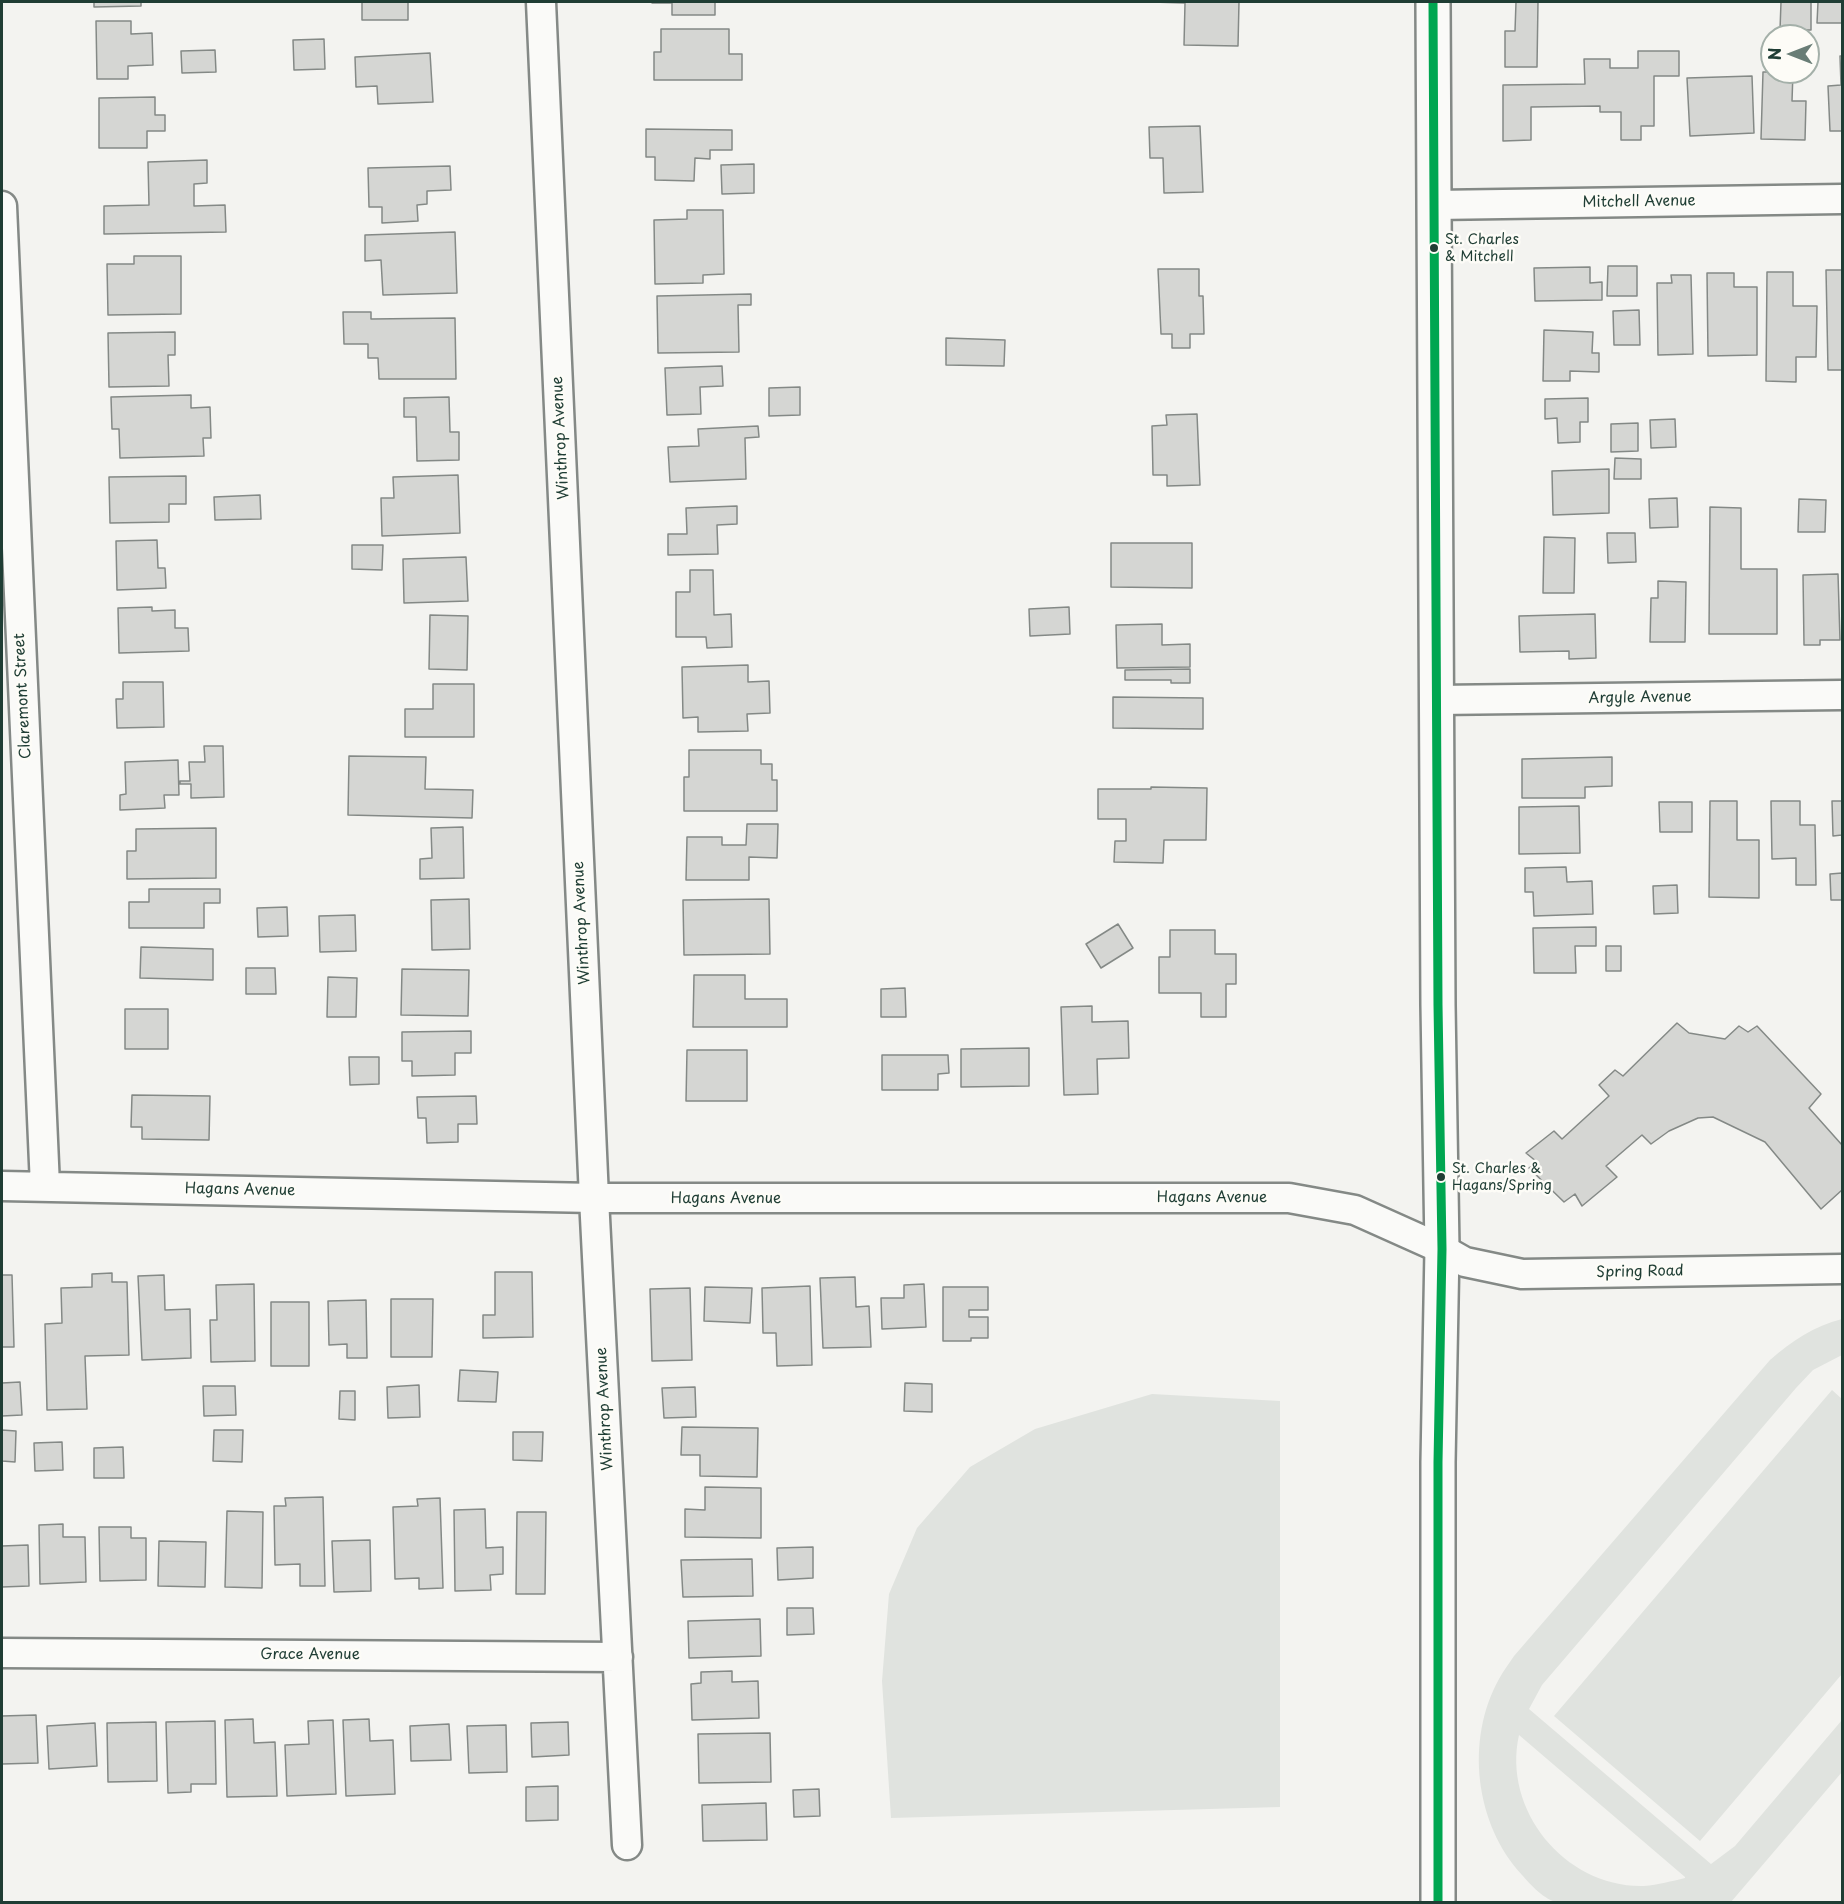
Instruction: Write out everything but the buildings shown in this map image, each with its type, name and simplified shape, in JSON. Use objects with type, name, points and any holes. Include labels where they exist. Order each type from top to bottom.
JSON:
[{"type":"main road","points":[[1433,2],[1442,1248],[1438,1462],[1438,1902]]},
{"type":"street","name":"Winthrop Avenue","points":[[541,2],[594,1198],[627,1845]]},
{"type":"street","name":"Mitchell Avenue","points":[[1435,205],[1842,200]]},
{"type":"street","name":"Claremont Street","points":[[2,206],[45,1186]]},
{"type":"street","name":"Argyle Avenue","points":[[1437,700],[1842,695]]},
{"type":"street","name":"Hagans Avenue","points":[[2,1186],[594,1198],[1289,1198],[1355,1210],[1442,1248]]},
{"type":"street","name":"Spring Road","points":[[1442,1248],[1465,1262],[1522,1274],[1842,1269]]},
{"type":"street","name":"Grace Avenue","points":[[2,1653],[618,1657]]},
{"type":"shaded area","points":[[1842,1319],[1842,1355],[1813,1370],[1796,1388],[1542,1685],[1529,1709],[1711,1864],[1735,1846],[1842,1720],[1842,1772],[1731,1902],[1571,1903],[1548,1899],[1529,1883],[1506,1854],[1485,1807],[1480,1781],[1479,1754],[1488,1703],[1499,1679],[1514,1656],[1770,1360],[1804,1335]],"holes":[[[1519,1735],[1685,1877],[1644,1886],[1616,1883],[1589,1874],[1566,1859],[1546,1840],[1531,1817],[1520,1791],[1516,1763]]]},
{"type":"shaded area","points":[[1832,1390],[1842,1399],[1842,1674],[1700,1841],[1554,1716]]},
{"type":"shaded area","points":[[1152,1394],[1280,1401],[1280,1807],[891,1818],[882,1681],[889,1594],[917,1528],[970,1467],[1035,1429]]},
{"type":"transit line","points":[[1433,2],[1438,1005],[1442,1249],[1438,1462],[1438,1902]]},
{"type":"place","name":"St. Charles & Mitchell","points":[[1434,248]]},
{"type":"place","name":"St. Charles & Hagans/Spring","points":[[1441,1177]]}]
